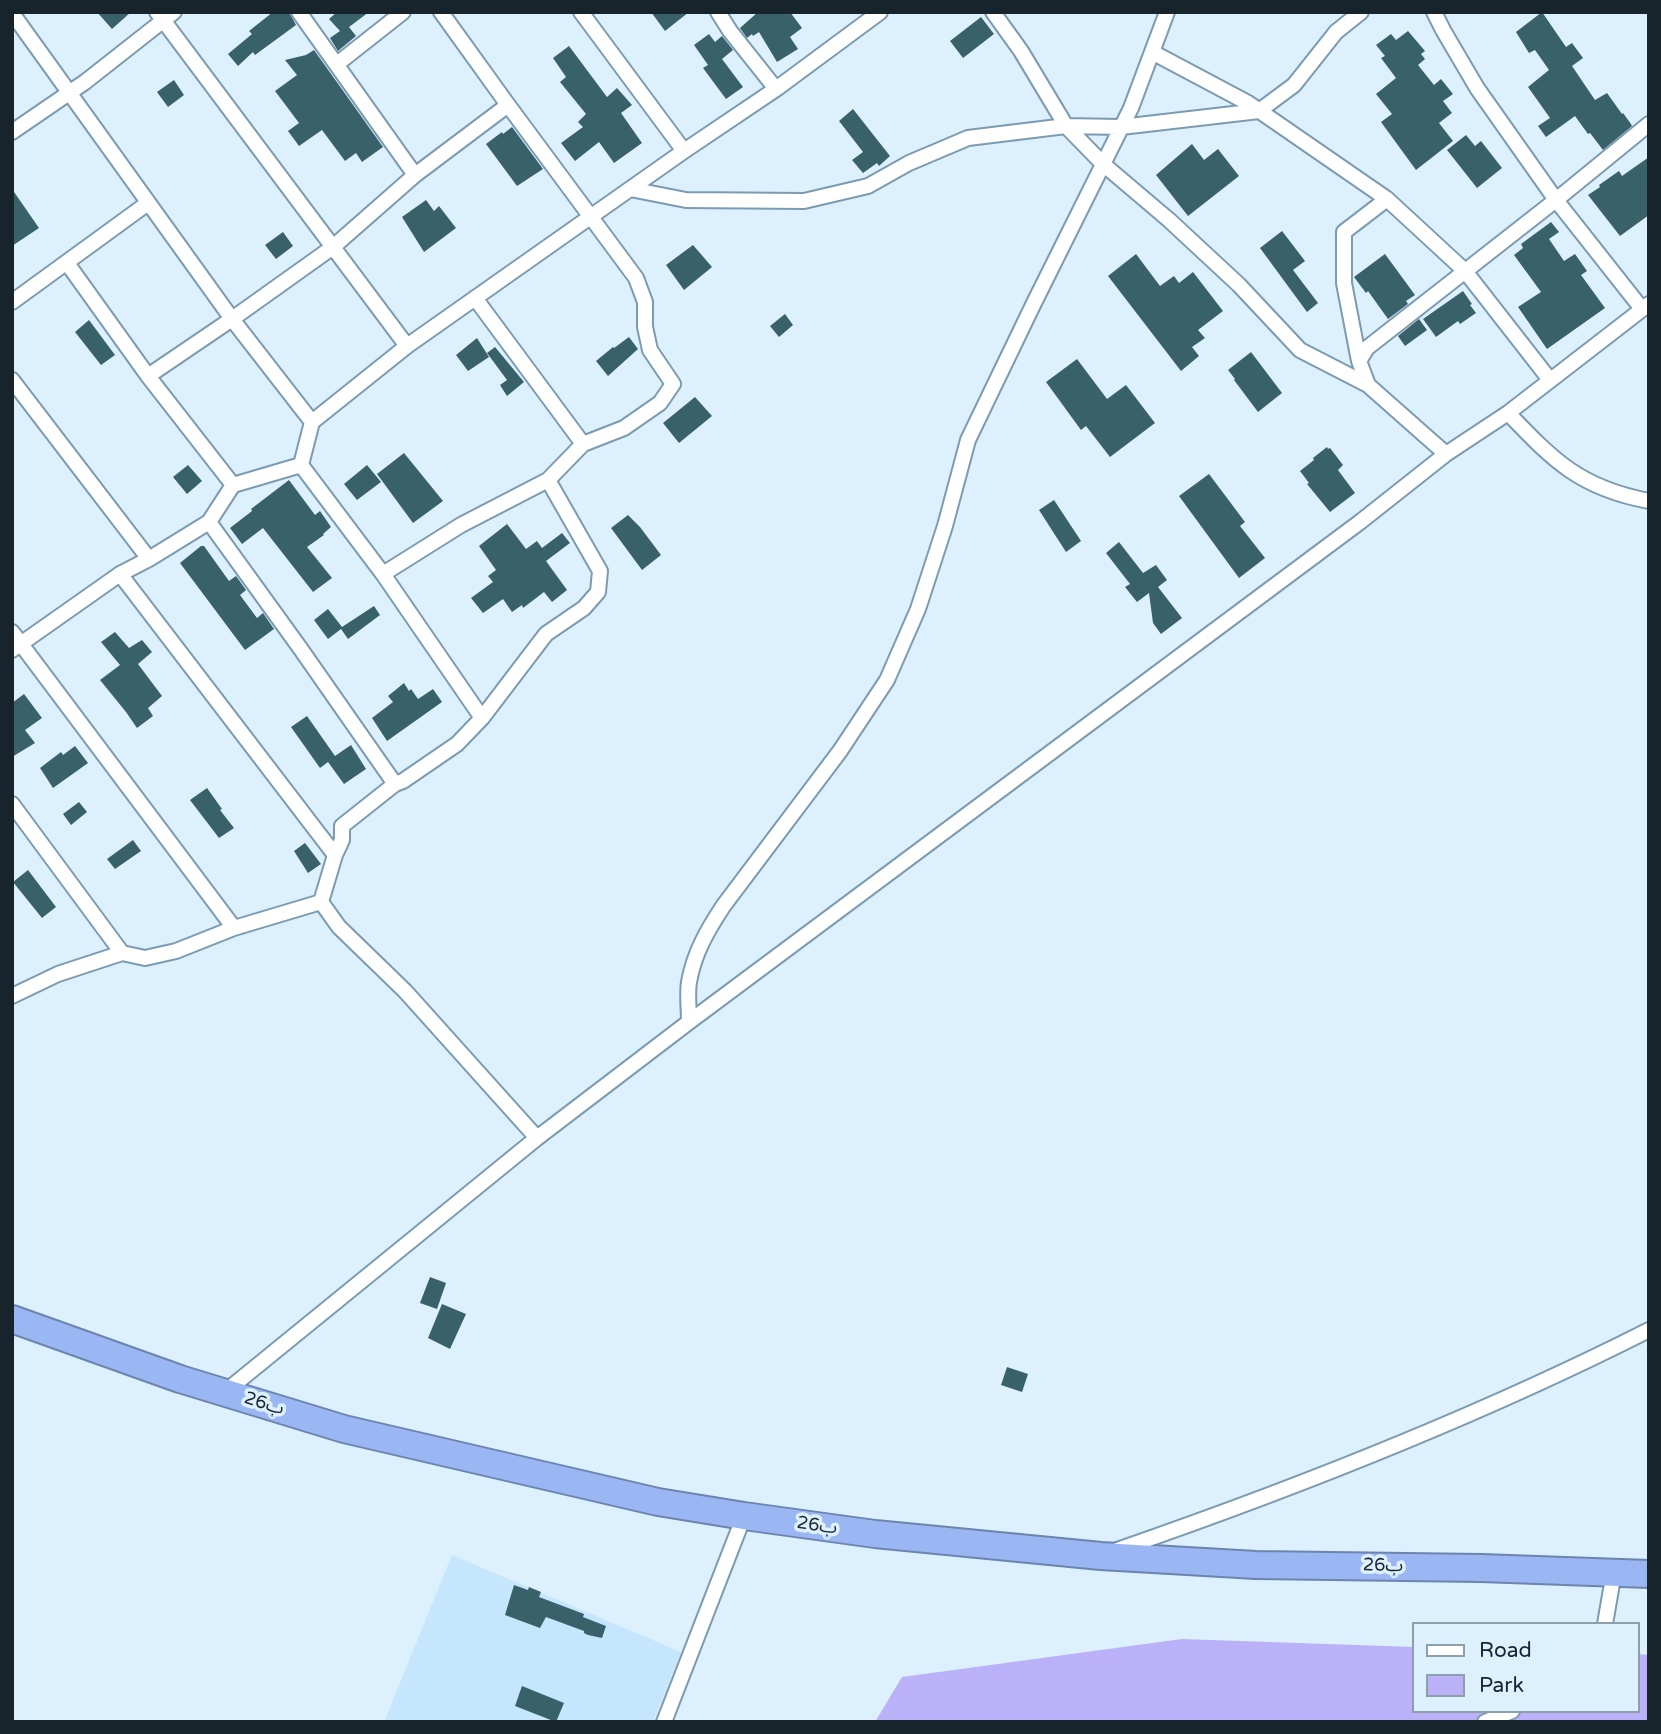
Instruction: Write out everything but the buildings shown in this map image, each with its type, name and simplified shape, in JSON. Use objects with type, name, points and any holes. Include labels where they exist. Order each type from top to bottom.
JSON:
[{"type":"highway","name":"26ب","points":[[12,1319],[180,1379],[344,1429],[658,1502],[744,1516],[875,1534],[1101,1556],[1256,1565],[1481,1568],[1649,1574]]},
{"type":"street","points":[[299,12],[415,175]]},
{"type":"street","points":[[337,64],[402,12]]},
{"type":"street","points":[[383,574],[461,525],[548,480],[583,444],[633,422],[660,403],[673,384],[650,350],[645,327],[645,302],[636,278],[441,12]]},
{"type":"street","points":[[581,12],[684,151]]},
{"type":"street","points":[[718,12],[776,89]]},
{"type":"street","points":[[482,718],[383,574],[302,465],[312,422],[407,346],[776,89],[880,12]]},
{"type":"street","points":[[993,12],[1021,51],[1066,126],[1103,164],[1169,219],[1239,285],[1300,350],[1368,385],[1446,454]]},
{"type":"street","points":[[689,1021],[688,984],[708,929],[840,751],[887,680],[926,586],[968,440],[1131,108],[1167,12]]},
{"type":"street","points":[[630,189],[686,200],[804,201],[867,186],[909,163],[968,138],[1066,126],[1121,127],[1259,111],[1294,85],[1336,32],[1361,12]]},
{"type":"street","points":[[225,1392],[537,1138],[689,1021],[1349,530],[1446,454],[1508,413],[1646,307],[1556,200],[1477,88],[1434,12]]},
{"type":"street","points":[[12,13],[232,319],[312,422]]},
{"type":"street","points":[[12,132],[70,92],[165,15],[407,346]]},
{"type":"street","points":[[1152,52],[1248,103],[1387,199],[1465,271],[1550,380]]},
{"type":"street","points":[[148,376],[333,247],[415,175],[508,105]]},
{"type":"street","points":[[1359,361],[1367,348],[1649,124]]},
{"type":"street","points":[[1368,385],[1359,361],[1344,283],[1343,232],[1387,199]]},
{"type":"street","points":[[12,302],[148,203]]},
{"type":"street","points":[[67,263],[148,376],[233,485]]},
{"type":"street","points":[[475,298],[583,444]]},
{"type":"street","points":[[12,380],[149,559]]},
{"type":"street","points":[[1508,413],[1549,455],[1586,481],[1607,491],[1649,501]]},
{"type":"street","points":[[234,928],[15,642],[120,574],[209,522],[233,485],[302,465]]},
{"type":"street","points":[[321,902],[342,840],[342,826],[395,784],[457,744],[482,718],[546,634],[584,608],[598,592],[600,571],[548,480]]},
{"type":"street","points":[[209,522],[395,784]]},
{"type":"street","points":[[120,574],[335,855]]},
{"type":"street","points":[[12,804],[122,953]]},
{"type":"street","points":[[321,902],[339,927],[405,990],[537,1138]]},
{"type":"street","points":[[13,993],[58,974],[122,953],[145,958],[176,951],[234,928],[321,902]]},
{"type":"street","points":[[1101,1556],[1230,1511],[1357,1462],[1483,1409],[1649,1330]]},
{"type":"street","points":[[664,1722],[744,1516]]},
{"type":"street","points":[[1605,1622],[1614,1572]]},
{"type":"street","points":[[1485,1722],[1507,1713]]},
{"type":"shaded area","points":[[452,1555],[681,1652],[653,1722],[384,1722]]},
{"type":"green space","points":[[1182,1639],[1412,1647],[1412,1713],[1640,1713],[1640,1654],[1649,1655],[1649,1722],[875,1722],[902,1677]]}]
